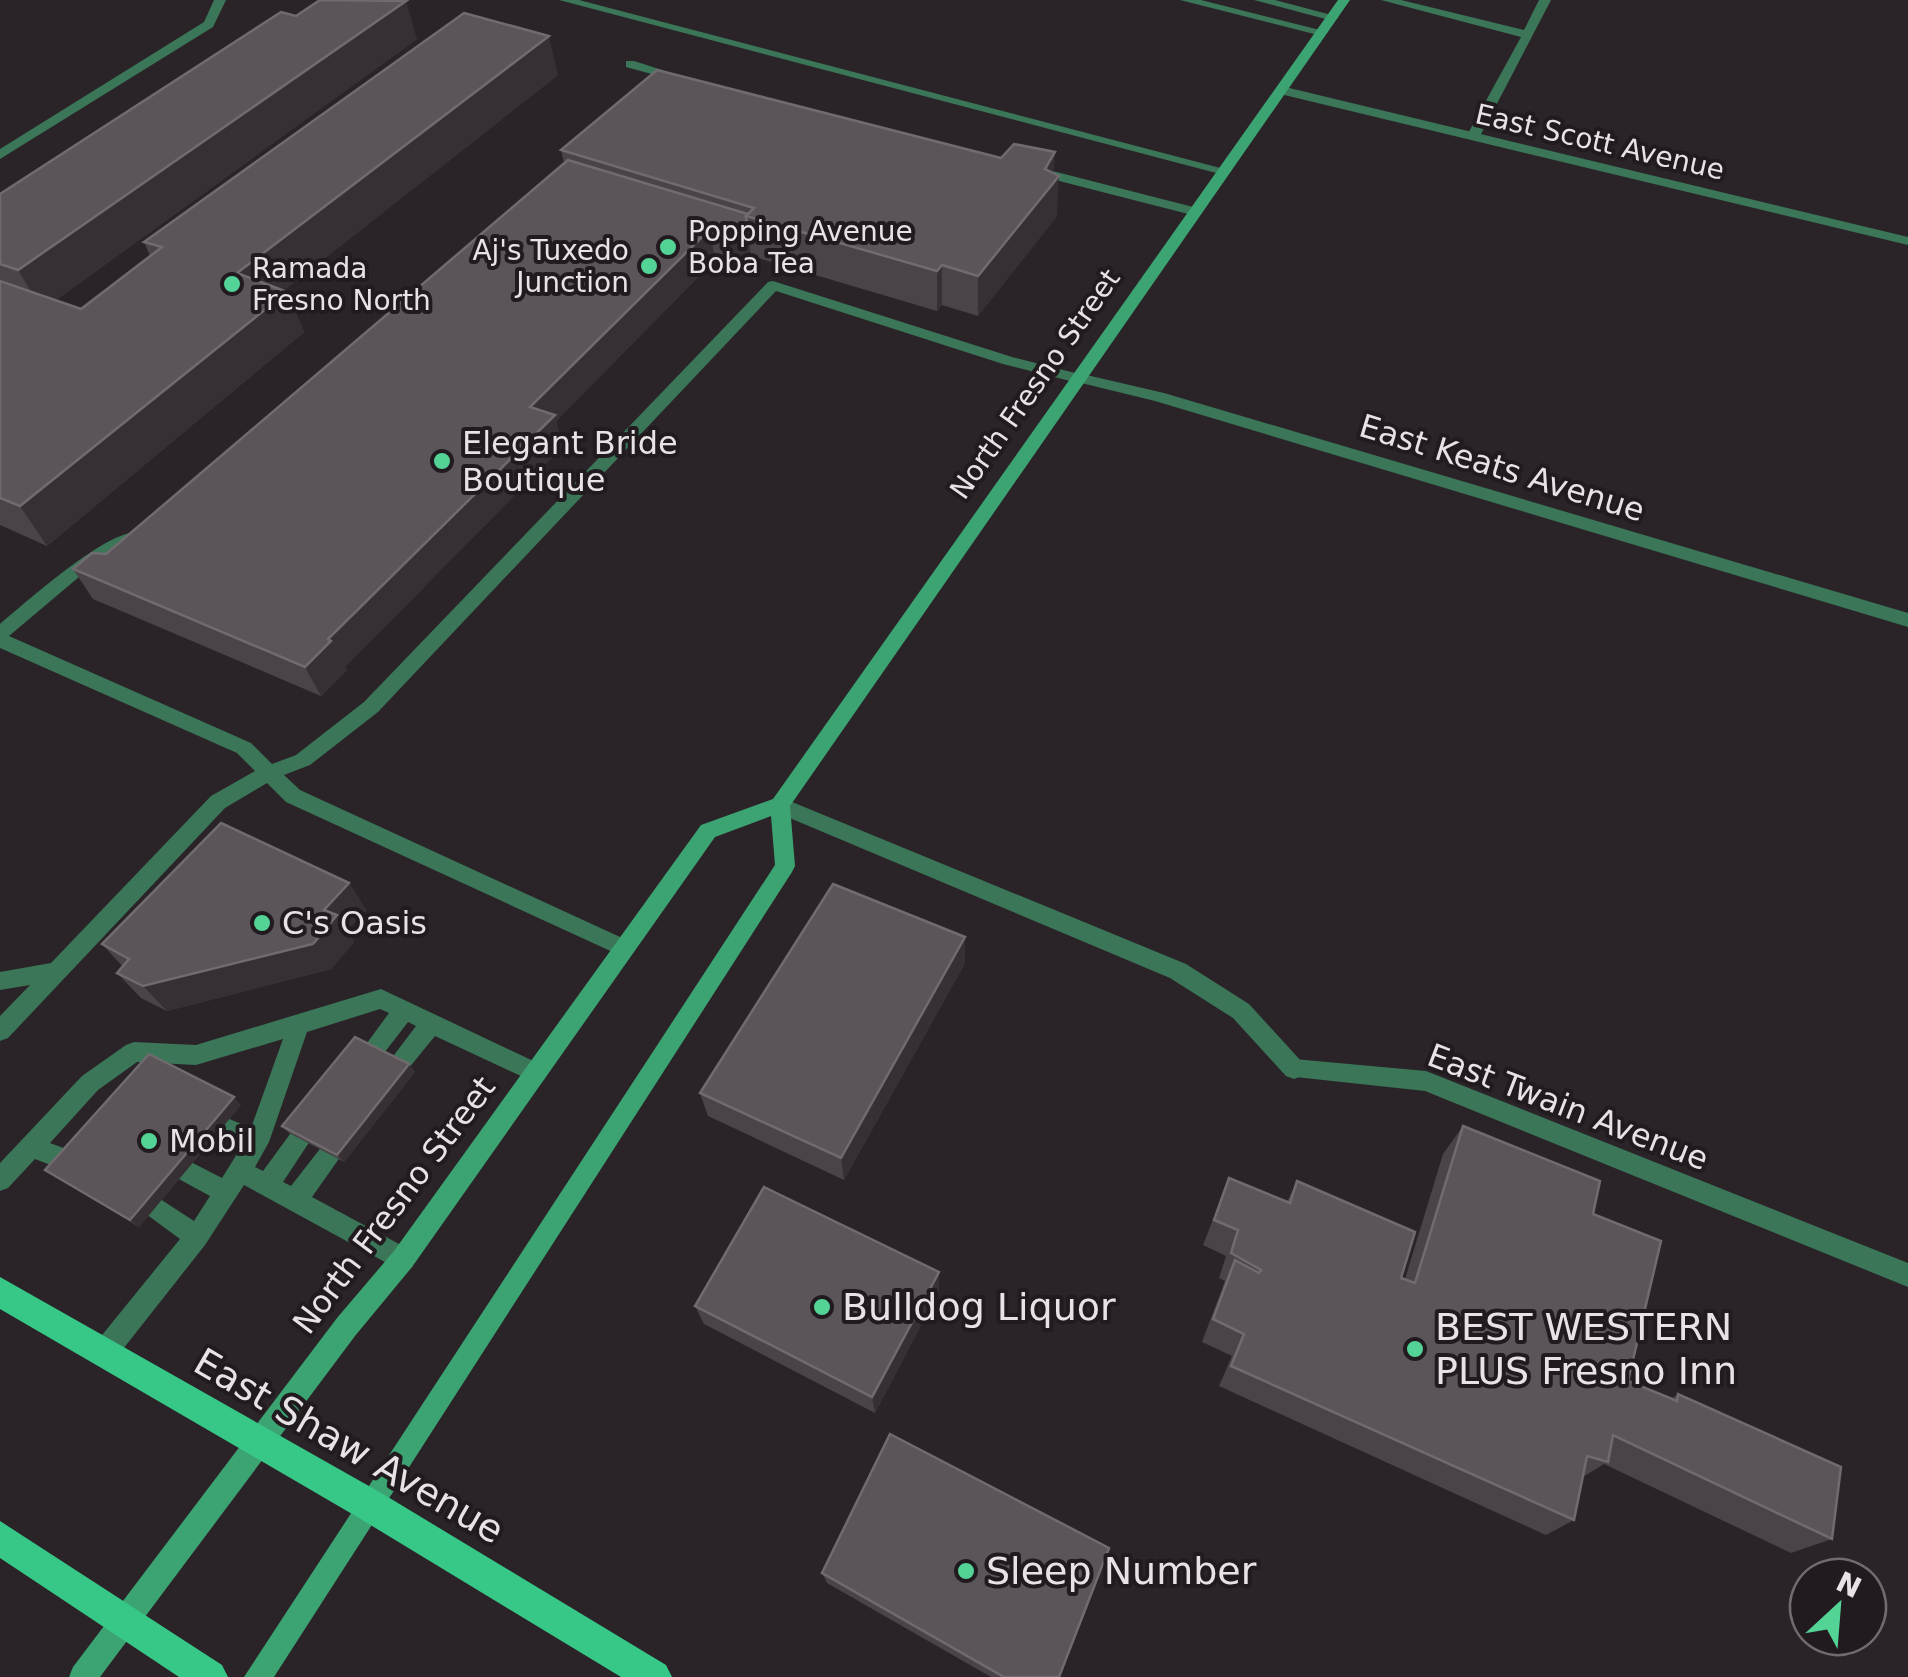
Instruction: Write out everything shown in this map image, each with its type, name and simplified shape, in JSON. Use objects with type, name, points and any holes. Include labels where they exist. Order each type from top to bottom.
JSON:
[{"type":"main road","name":"North Fresno Street","points":[[84,1677],[402,1258],[708,831],[780,805],[1344,0]]},
{"type":"main road","points":[[258,1677],[785,866],[780,805]]},
{"type":"main road","name":"East Shaw Avenue","points":[[0,1292],[371,1506],[654,1677]]},
{"type":"main road","points":[[0,1538],[210,1677]]},
{"type":"street","points":[[0,155],[209,24],[220,0]]},
{"type":"street","points":[[565,0],[1225,171]]},
{"type":"street","points":[[1186,0],[1322,32]]},
{"type":"street","points":[[1260,0],[1332,16]]},
{"type":"street","points":[[1386,0],[1528,35]]},
{"type":"street","points":[[1473,137],[1546,0]]},
{"type":"street","points":[[630,64],[696,82]]},
{"type":"street","points":[[662,89],[676,76]]},
{"type":"street","name":"East Scott Avenue","points":[[1281,90],[1908,241]]},
{"type":"street","points":[[1022,167],[1196,212]]},
{"type":"street","name":"East Keats Avenue","points":[[268,773],[303,760],[371,707],[774,285],[1008,361],[1158,397],[1908,620]]},
{"type":"street","points":[[143,527],[74,573],[4,645],[244,748],[294,796],[624,948]]},
{"type":"street","points":[[0,1030],[218,802],[268,773]]},
{"type":"street","name":"East Twain Avenue","points":[[780,805],[1178,971],[1241,1011],[1294,1068],[1426,1082],[1908,1275]]},
{"type":"street","points":[[0,981],[58,970]]},
{"type":"street","points":[[0,1180],[68,1107],[134,1052],[196,1055],[381,1000],[536,1072]]},
{"type":"street","points":[[370,1054],[405,1010]]},
{"type":"street","points":[[396,1067],[433,1022]]},
{"type":"street","points":[[103,1354],[197,1238],[258,1142],[298,1025]]},
{"type":"street","points":[[107,1071],[141,1084]]},
{"type":"street","points":[[68,1107],[93,1118]]},
{"type":"street","points":[[222,1126],[258,1142]]},
{"type":"street","points":[[268,1184],[302,1138]]},
{"type":"street","points":[[30,1146],[69,1161]]},
{"type":"street","points":[[296,1199],[331,1153]]},
{"type":"street","points":[[185,1170],[224,1192]]},
{"type":"street","points":[[240,1171],[402,1258]]},
{"type":"street","points":[[154,1206],[197,1238]]},
{"type":"building","points":[[320,0],[406,1],[18,270],[0,264],[0,194],[281,12],[296,16]]},
{"type":"building","points":[[464,13],[549,36],[237,273],[287,292],[20,506],[0,498],[0,281],[81,309],[162,247],[144,242]]},
{"type":"building","points":[[657,70],[1001,158],[1014,144],[1055,152],[1045,169],[1059,176],[978,276],[942,265],[937,271],[746,216],[754,208],[561,150]]},
{"type":"building","points":[[568,160],[748,214],[747,225],[719,232],[710,229],[530,407],[555,415],[328,639],[331,641],[305,667],[73,569],[92,553],[106,554]]},
{"type":"building","name":"C's Oasis","points":[[221,823],[349,883],[324,910],[337,915],[313,944],[143,986],[117,973],[129,959],[102,944]]},
{"type":"building","points":[[833,884],[965,937],[841,1158],[700,1093]]},
{"type":"building","name":"Mobil","points":[[355,1037],[409,1064],[337,1155],[282,1126]]},
{"type":"building","name":"Mobil","points":[[149,1054],[234,1097],[130,1220],[45,1170]]},
{"type":"building","name":"BEST WESTERN PLUS Fresno Inn","points":[[1463,1126],[1600,1181],[1593,1214],[1661,1241],[1628,1381],[1677,1401],[1678,1394],[1841,1467],[1832,1539],[1613,1435],[1608,1462],[1587,1456],[1574,1520],[1231,1366],[1244,1334],[1213,1319],[1235,1260],[1259,1273],[1261,1270],[1231,1253],[1238,1230],[1214,1220],[1229,1178],[1290,1203],[1297,1181],[1415,1232],[1401,1278],[1415,1283]]},
{"type":"building","name":"Bulldog Liquor","points":[[764,1187],[939,1272],[872,1397],[695,1306]]},
{"type":"building","name":"Sleep Number","points":[[890,1434],[1109,1548],[1059,1677],[1004,1677],[822,1573]]},
{"type":"place","name":"Popping Avenue Boba Tea","points":[[668,247]]},
{"type":"place","name":"Aj's Tuxedo Junction","points":[[649,266]]},
{"type":"place","name":"Ramada Fresno North","points":[[232,284]]},
{"type":"place","name":"Elegant Bride Boutique","points":[[442,461]]},
{"type":"place","name":"C's Oasis","points":[[262,923]]},
{"type":"place","name":"Mobil","points":[[149,1141]]},
{"type":"place","name":"Bulldog Liquor","points":[[822,1307]]},
{"type":"place","name":"BEST WESTERN PLUS Fresno Inn","points":[[1415,1349]]},
{"type":"place","name":"Sleep Number","points":[[966,1571]]}]
